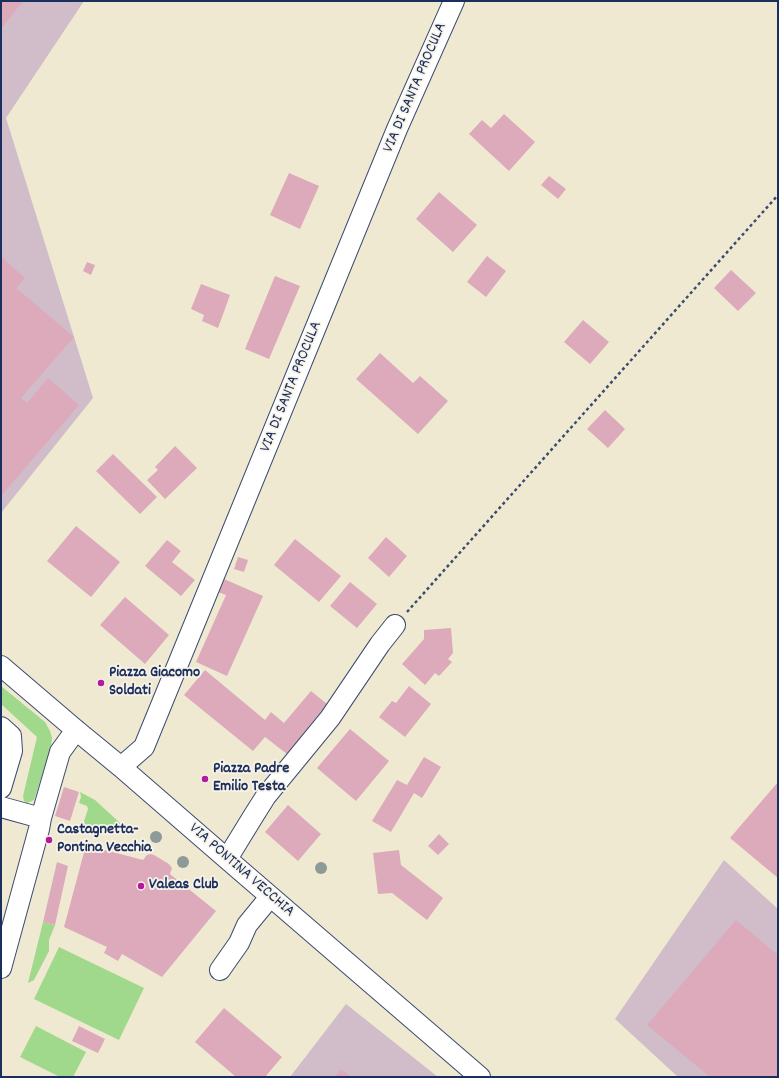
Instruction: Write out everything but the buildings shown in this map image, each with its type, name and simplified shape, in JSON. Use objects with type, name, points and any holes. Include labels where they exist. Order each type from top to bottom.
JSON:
[{"type":"street","name":"VIA DI SANTA PROCULA","points":[[122,767],[144,747],[394,137],[454,1]]},
{"type":"street","points":[[227,859],[266,796],[330,718],[380,644],[395,625]]},
{"type":"street","name":"VIA PONTINA VECCHIA","points":[[1,666],[122,767],[480,1077]]},
{"type":"street","points":[[1,728],[10,736],[12,751],[1,788]]},
{"type":"street","points":[[1,968],[60,752],[76,730]]},
{"type":"street","points":[[1,807],[41,818]]},
{"type":"street","points":[[220,970],[239,943],[247,925],[270,896]]},
{"type":"path","points":[[395,625],[778,195]]},
{"type":"shaded area","points":[[1,1],[84,1],[6,118],[93,398],[1,513]]},
{"type":"shaded area","points":[[724,860],[778,909],[778,1077],[678,1077],[615,1019]]},
{"type":"shaded area","points":[[346,1004],[438,1077],[290,1077]]},
{"type":"green space","points":[[1,686],[45,722],[52,738],[51,747],[34,800],[27,803],[24,801],[23,796],[37,737],[1,704]]},
{"type":"green space","points":[[80,792],[95,800],[131,833],[123,835],[110,827],[100,827],[93,831],[86,828],[84,821],[88,809],[87,806],[79,803],[81,797]]},
{"type":"green space","points":[[43,922],[55,925],[49,940],[49,951],[34,980],[28,983]]},
{"type":"green space","points":[[59,947],[144,988],[119,1040],[34,999]]},
{"type":"green space","points":[[36,1026],[86,1052],[73,1077],[60,1077],[20,1057]]},
{"type":"place","name":"Piazza Giacomo Soldati","points":[[101,683]]},
{"type":"place","name":"Piazza Padre Emilio Testa","points":[[205,779]]},
{"type":"place","name":"Castagnetta- Pontina Vecchia","points":[[49,840]]},
{"type":"place","name":"Valeas Club","points":[[141,886]]}]
